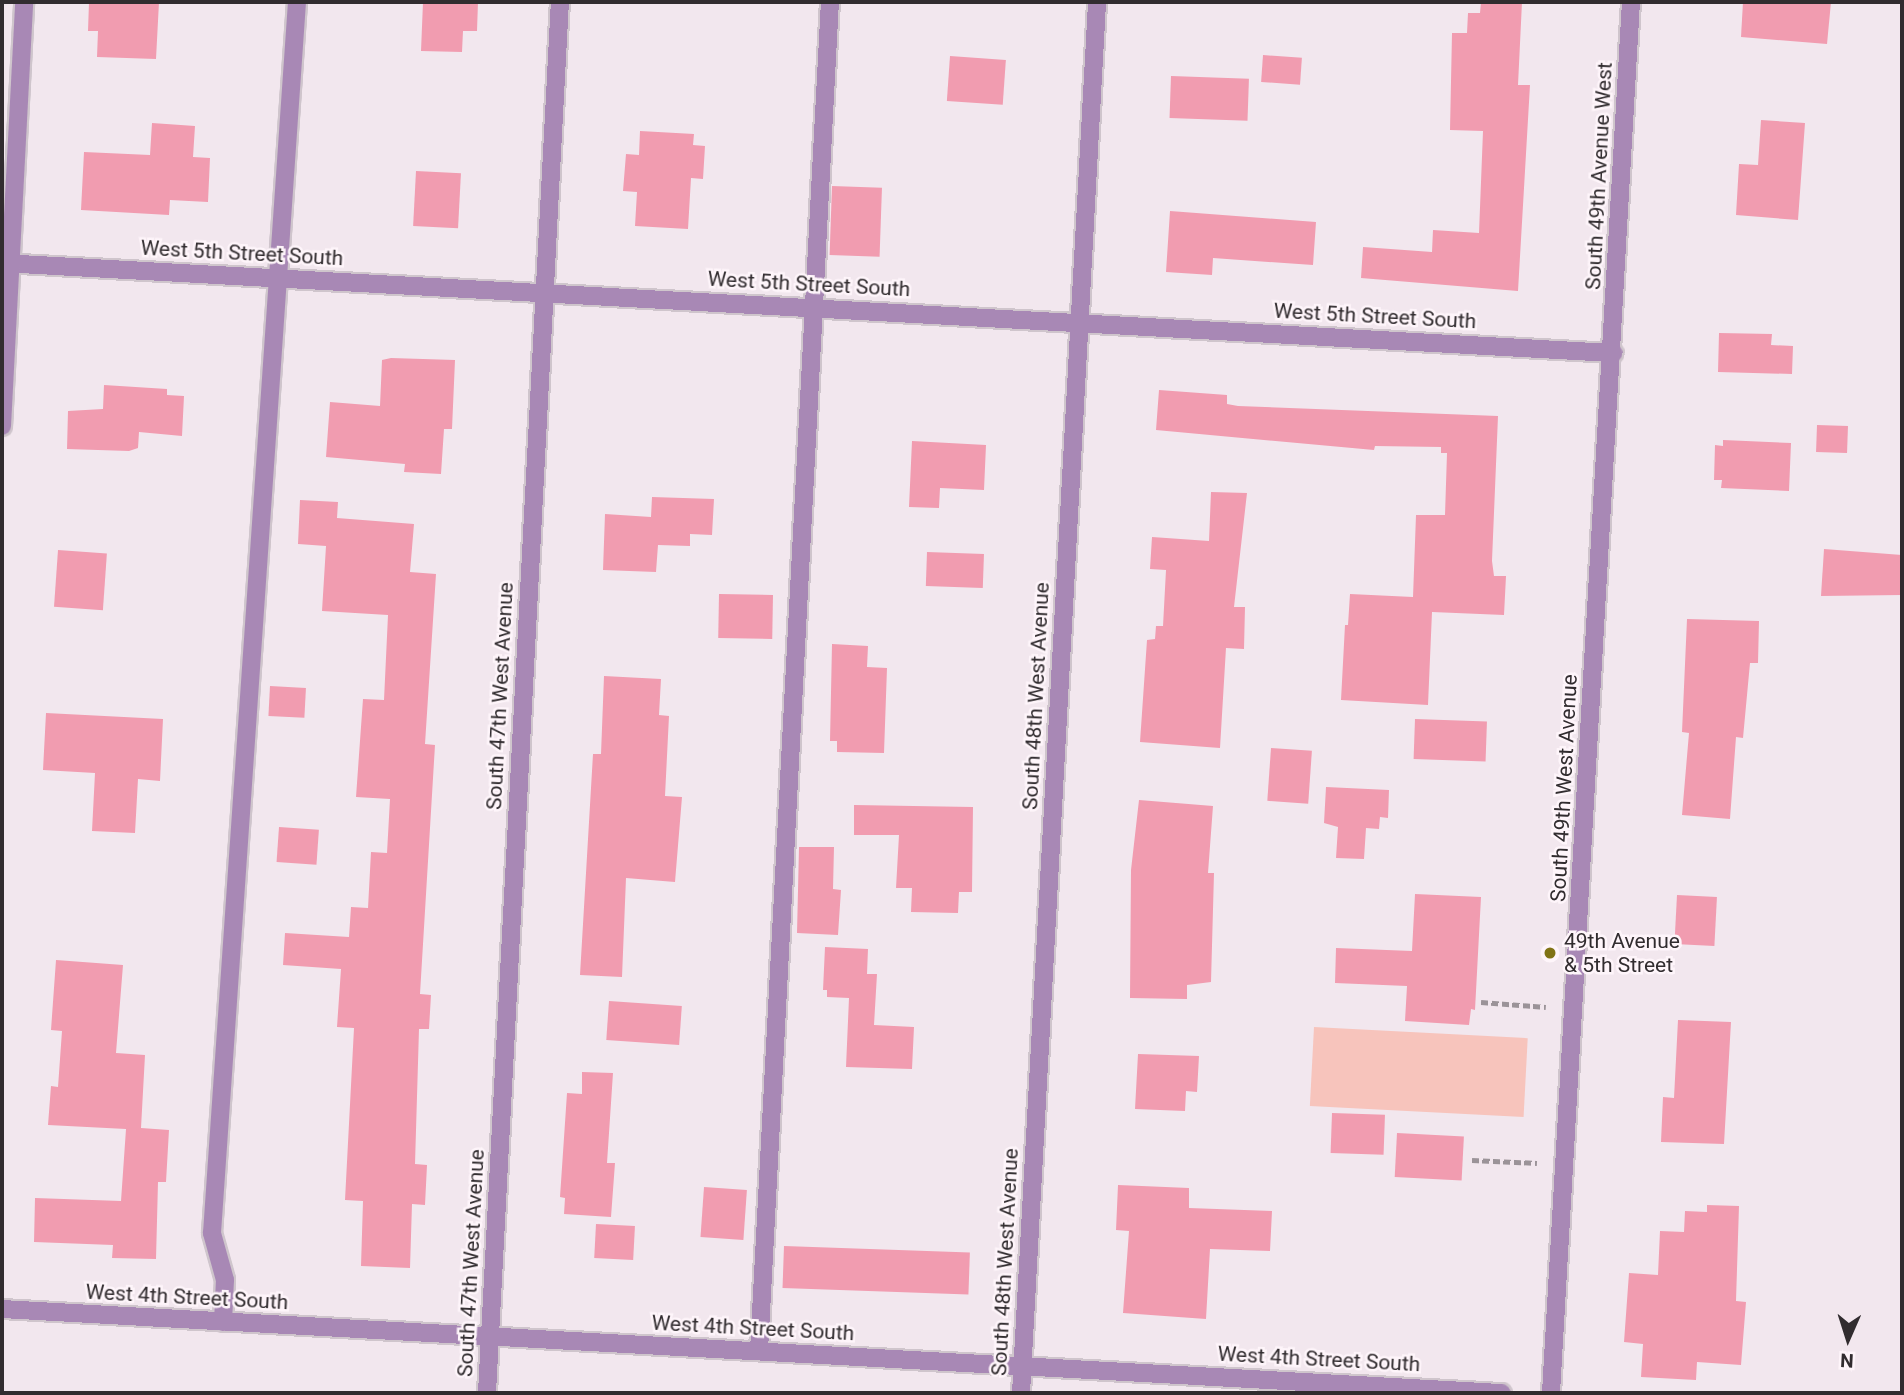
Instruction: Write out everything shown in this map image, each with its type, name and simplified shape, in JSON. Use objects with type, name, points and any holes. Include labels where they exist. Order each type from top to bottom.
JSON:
[{"type":"street","points":[[2,426],[6,264],[24,2]]},
{"type":"street","points":[[223,1322],[225,1280],[212,1233],[276,278],[291,126],[297,2]]},
{"type":"street","name":"South 47th West Avenue","points":[[487,1393],[560,2]]},
{"type":"street","points":[[759,1351],[831,2]]},
{"type":"street","name":"South 48th West Avenue","points":[[1021,1393],[1097,2]]},
{"type":"street","name":"South 49th Avenue West","points":[[1613,353],[1631,2]]},
{"type":"street","name":"West 5th Street South","points":[[6,264],[1613,353]]},
{"type":"street","name":"South 49th West Avenue","points":[[1551,1393],[1613,353]]},
{"type":"street","name":"West 4th Street South","points":[[2,1309],[1502,1393]]},
{"type":"path","points":[[1481,1002],[1574,1008]]},
{"type":"path","points":[[1472,1160],[1564,1165]]},
{"type":"shaded area","points":[[1314,1027],[1528,1038],[1524,1117],[1310,1106]]},
{"type":"building","points":[[89,2],[159,2],[156,59],[97,57],[98,31],[88,31]]},
{"type":"building","points":[[423,2],[478,2],[477,31],[463,31],[462,52],[421,51]]},
{"type":"building","points":[[1481,2],[1522,2],[1518,85],[1530,85],[1518,291],[1361,278],[1363,247],[1432,252],[1433,230],[1479,233],[1483,131],[1450,130],[1452,33],[1467,33],[1468,13],[1480,13]]},
{"type":"building","points":[[1743,2],[1831,2],[1827,44],[1741,37]]},
{"type":"building","points":[[1263,55],[1302,58],[1300,85],[1261,82]]},
{"type":"building","points":[[950,56],[1006,60],[1003,105],[947,101]]},
{"type":"building","points":[[1171,76],[1249,79],[1247,121],[1170,118]]},
{"type":"building","points":[[1761,120],[1805,123],[1798,220],[1736,215],[1739,164],[1758,165]]},
{"type":"building","points":[[152,123],[195,126],[193,157],[210,158],[208,202],[170,200],[169,215],[81,210],[84,152],[150,155]]},
{"type":"building","points":[[640,131],[694,134],[693,145],[705,146],[703,179],[691,178],[688,229],[635,226],[637,192],[623,191],[626,154],[639,155]]},
{"type":"building","points":[[416,171],[461,173],[458,228],[413,226]]},
{"type":"building","points":[[832,186],[882,188],[880,257],[830,255]]},
{"type":"building","points":[[1170,211],[1316,222],[1313,265],[1213,258],[1212,275],[1166,272]]},
{"type":"building","points":[[1719,333],[1772,334],[1771,345],[1793,346],[1792,374],[1718,372]]},
{"type":"building","points":[[382,360],[455,360],[452,429],[444,429],[441,474],[404,472],[405,464],[326,457],[330,402],[380,406]]},
{"type":"building","points":[[104,385],[167,389],[167,395],[184,396],[182,436],[139,432],[138,448],[129,451],[67,449],[68,411],[103,409]]},
{"type":"building","points":[[1159,390],[1227,395],[1227,404],[1238,406],[1498,416],[1492,561],[1494,576],[1506,576],[1504,615],[1432,612],[1428,705],[1341,700],[1345,625],[1348,625],[1350,594],[1413,597],[1416,515],[1445,515],[1447,453],[1441,453],[1441,447],[1375,446],[1374,450],[1156,430]]},
{"type":"building","points":[[1817,425],[1848,426],[1847,453],[1816,452]]},
{"type":"building","points":[[1723,440],[1791,443],[1789,491],[1721,488],[1722,480],[1714,480],[1715,445],[1723,446]]},
{"type":"building","points":[[912,441],[986,445],[984,490],[940,488],[939,508],[909,507]]},
{"type":"building","points":[[1211,492],[1247,493],[1234,607],[1245,607],[1244,649],[1226,648],[1220,748],[1140,742],[1147,640],[1155,639],[1156,626],[1163,626],[1166,570],[1150,569],[1152,537],[1209,541]]},
{"type":"building","points":[[652,497],[714,499],[712,535],[690,534],[690,546],[658,545],[656,572],[603,570],[605,514],[651,517]]},
{"type":"building","points":[[300,500],[338,502],[337,518],[414,524],[410,572],[436,574],[425,744],[435,745],[420,994],[431,995],[429,1029],[419,1029],[415,1164],[427,1165],[425,1205],[412,1204],[410,1268],[361,1266],[363,1201],[345,1200],[354,1028],[337,1027],[341,969],[283,965],[285,933],[349,937],[351,907],[368,908],[371,852],[387,853],[390,799],[356,797],[363,699],[384,700],[388,615],[322,611],[326,546],[298,544]]},
{"type":"building","points":[[1824,549],[1902,555],[1902,595],[1821,596]]},
{"type":"building","points":[[58,550],[107,553],[103,610],[54,607]]},
{"type":"building","points":[[927,552],[984,554],[983,588],[926,586]]},
{"type":"building","points":[[719,594],[773,595],[772,639],[718,638]]},
{"type":"building","points":[[1687,619],[1759,621],[1758,663],[1750,663],[1743,738],[1736,737],[1730,819],[1682,815],[1689,733],[1682,732]]},
{"type":"building","points":[[832,644],[868,646],[867,667],[887,668],[884,753],[837,752],[837,741],[830,741]]},
{"type":"building","points":[[604,676],[661,679],[659,715],[669,716],[665,796],[682,797],[675,882],[626,878],[622,977],[580,975],[593,754],[601,754]]},
{"type":"building","points":[[270,686],[306,688],[304,718],[268,716]]},
{"type":"building","points":[[46,713],[163,719],[160,781],[138,779],[135,833],[92,831],[95,773],[43,770]]},
{"type":"building","points":[[1415,719],[1487,722],[1486,761],[1414,759]]},
{"type":"building","points":[[1271,748],[1312,751],[1308,804],[1267,801]]},
{"type":"building","points":[[1326,787],[1389,790],[1388,818],[1380,817],[1379,829],[1366,828],[1364,859],[1336,858],[1338,827],[1324,823]]},
{"type":"building","points":[[1139,800],[1213,806],[1208,873],[1214,873],[1211,982],[1187,985],[1187,999],[1130,998],[1131,870]]},
{"type":"building","points":[[854,805],[973,807],[972,892],[959,892],[958,913],[911,912],[912,888],[896,888],[899,835],[854,835]]},
{"type":"building","points":[[279,827],[319,830],[316,865],[277,862]]},
{"type":"building","points":[[799,847],[834,847],[833,889],[841,890],[838,935],[797,933]]},
{"type":"building","points":[[1415,894],[1481,897],[1475,1010],[1471,1009],[1469,1025],[1405,1021],[1407,986],[1335,983],[1336,948],[1412,951]]},
{"type":"building","points":[[1677,895],[1717,897],[1714,946],[1674,944]]},
{"type":"building","points":[[825,947],[868,949],[867,974],[877,974],[874,1025],[914,1027],[912,1069],[846,1067],[849,998],[827,997],[827,990],[823,990]]},
{"type":"building","points":[[56,960],[123,965],[116,1053],[145,1055],[141,1128],[169,1130],[166,1182],[158,1182],[156,1259],[112,1258],[113,1245],[34,1242],[35,1198],[121,1201],[126,1129],[48,1125],[51,1086],[58,1087],[62,1031],[51,1030]]},
{"type":"building","points":[[609,1001],[682,1006],[679,1045],[606,1040]]},
{"type":"building","points":[[1678,1020],[1731,1022],[1724,1144],[1661,1142],[1663,1097],[1674,1098]]},
{"type":"building","points":[[1138,1054],[1199,1056],[1197,1092],[1186,1091],[1185,1111],[1135,1109]]},
{"type":"building","points":[[582,1072],[613,1073],[607,1163],[615,1163],[611,1217],[564,1214],[565,1198],[560,1197],[567,1093],[582,1094]]},
{"type":"building","points":[[1332,1113],[1385,1115],[1384,1155],[1331,1153]]},
{"type":"building","points":[[1397,1133],[1464,1137],[1462,1180],[1395,1177]]},
{"type":"building","points":[[1118,1185],[1189,1188],[1189,1208],[1272,1211],[1270,1251],[1210,1249],[1206,1319],[1123,1313],[1129,1231],[1116,1230]]},
{"type":"building","points":[[704,1187],[747,1190],[743,1240],[701,1237]]},
{"type":"building","points":[[1707,1205],[1739,1206],[1736,1301],[1746,1302],[1741,1365],[1697,1362],[1696,1380],[1641,1377],[1643,1344],[1624,1342],[1629,1273],[1658,1275],[1660,1231],[1684,1232],[1685,1211],[1707,1212]]},
{"type":"building","points":[[596,1224],[635,1226],[633,1260],[594,1258]]},
{"type":"building","points":[[784,1246],[970,1252],[968,1294],[783,1288]]},
{"type":"place","name":"49th Avenue & 5th Street","points":[[1550,953]]}]
